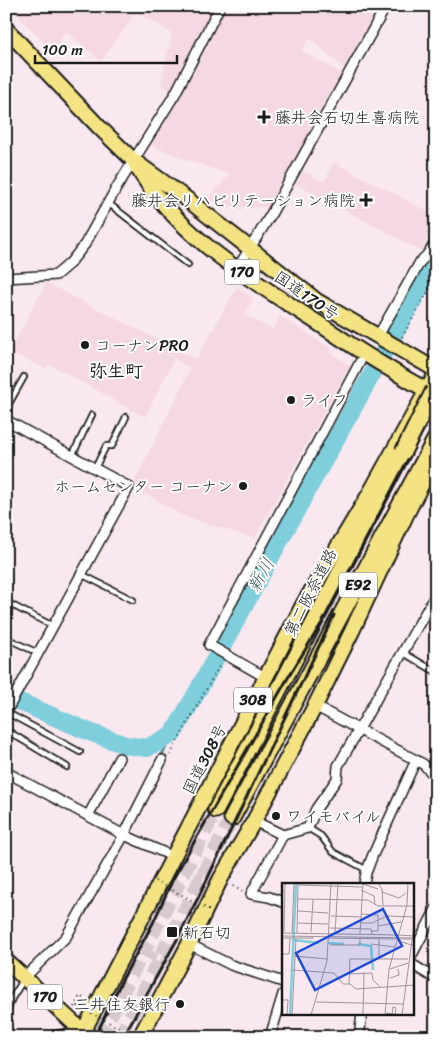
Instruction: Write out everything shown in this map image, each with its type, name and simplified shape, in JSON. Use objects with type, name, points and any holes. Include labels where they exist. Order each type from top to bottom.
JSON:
[{"type":"highway","name":"国道170号","points":[[6,28],[99,127],[134,160],[317,300],[389,339],[436,370]]},
{"type":"highway","name":"国道170号","points":[[134,160],[148,185],[172,211],[202,241],[237,269],[372,362],[433,391]]},
{"type":"highway","name":"国道308号","points":[[86,1034],[303,605],[433,391],[436,374]]},
{"type":"highway","name":"第二阪奈道路","points":[[370,493],[266,694],[216,810],[433,391]]},
{"type":"highway","name":"E92","points":[[406,515],[301,712],[232,818],[293,708],[436,438]]},
{"type":"highway","points":[[140,1037],[174,966],[189,944],[221,878],[254,821],[315,706],[406,515],[434,465]]},
{"type":"highway","name":"170","points":[[6,961],[86,1034]]},
{"type":"street","points":[[6,278],[56,274],[70,264],[85,244],[175,94],[220,6]]},
{"type":"street","points":[[237,269],[250,250],[386,6]]},
{"type":"street","points":[[389,339],[420,262],[435,242]]},
{"type":"street","points":[[265,677],[210,645],[260,554],[372,362]]},
{"type":"street","points":[[6,420],[129,487],[6,712]]},
{"type":"street","points":[[254,821],[284,835],[308,828],[316,809],[337,779],[338,766],[436,594]]},
{"type":"street","points":[[315,706],[424,764],[436,777]]},
{"type":"street","points":[[88,816],[118,758]]},
{"type":"street","points":[[24,978],[66,937],[124,835],[162,760]]},
{"type":"street","points":[[364,883],[367,870],[416,760]]},
{"type":"street","points":[[6,772],[124,835],[174,857]]},
{"type":"street","points":[[282,902],[270,897],[251,894],[284,835]]},
{"type":"street","points":[[414,951],[436,909]]},
{"type":"street","points":[[189,944],[230,965],[282,982]]},
{"type":"street","points":[[414,966],[436,979]]},
{"type":"street","points":[[270,1037],[282,997]]},
{"type":"street","points":[[359,1037],[362,1016]]},
{"type":"street","points":[[54,1037],[86,1034]]},
{"type":"lane","points":[[108,203],[188,265]]},
{"type":"lane","points":[[6,409],[24,377]]},
{"type":"lane","points":[[72,456],[92,414]]},
{"type":"lane","points":[[95,468],[106,446],[112,446],[126,417]]},
{"type":"lane","points":[[81,574],[133,600]]},
{"type":"lane","points":[[6,602],[53,626]]},
{"type":"lane","points":[[6,638],[38,653]]},
{"type":"lane","points":[[402,652],[436,672]]},
{"type":"lane","points":[[6,712],[80,752]]},
{"type":"lane","points":[[6,730],[67,766]]},
{"type":"lane","points":[[308,828],[321,836],[333,852],[367,870]]},
{"type":"lane","points":[[6,1016],[12,998],[24,978]]},
{"type":"path","points":[[389,339],[436,278]]},
{"type":"path","points":[[162,760],[166,762],[225,654]]},
{"type":"path","points":[[156,881],[212,911]]},
{"type":"path","points":[[233,886],[251,894]]},
{"type":"path","points":[[74,1007],[80,996],[83,998],[78,1006],[136,1037]]},
{"type":"shaded area","points":[[9,6],[220,6],[172,94],[161,83],[172,33],[136,12],[101,61],[66,31],[53,52]]},
{"type":"shaded area","name":"藤井会石切生喜病院","points":[[226,6],[380,6],[346,70],[310,39],[301,51],[344,75],[267,207],[220,207],[208,198],[230,175],[149,144]]},
{"type":"shaded area","name":"藤井会リハビリテーション病院","points":[[334,162],[436,216],[436,224],[421,251],[296,184],[303,171],[324,182]]},
{"type":"shaded area","points":[[46,283],[196,359],[237,287],[253,298],[244,315],[273,329],[280,316],[332,349],[330,352],[351,367],[343,377],[255,538],[185,517],[132,486],[191,368],[174,359],[145,417],[49,364],[46,369],[9,352]]},
{"type":"waterway","name":"新川","points":[[6,696],[87,731],[125,745],[147,748],[173,734],[436,259]]},
{"type":"waterway","points":[[160,758],[173,734]]},
{"type":"tunnel","points":[[99,1037],[216,810]]},
{"type":"tunnel","points":[[120,1037],[232,818]]},
{"type":"tunnel","points":[[172,861],[217,885]]},
{"type":"tunnel","points":[[136,948],[171,965]]},
{"type":"railway","points":[[95,1037],[122,980],[153,923],[173,879],[289,676],[323,621],[436,406]]},
{"type":"railway","points":[[123,1037],[179,936],[334,615]]},
{"type":"place","name":"藤井会石切生喜病院","points":[[264,117]]},
{"type":"place","name":"藤井会リハビリテーション病院","points":[[366,200]]},
{"type":"place","name":"コーナンPRO","points":[[85,345]]},
{"type":"place","name":"ライフ","points":[[291,400]]},
{"type":"place","name":"ホームセンター コーナン","points":[[243,486]]},
{"type":"place","name":"ワイモバイル","points":[[276,816]]},
{"type":"place","name":"新石切","points":[[172,932]]},
{"type":"place","name":"三井住友銀行","points":[[180,1004]]},
{"type":"district","name":"弥生町","points":[[116,371]]}]
